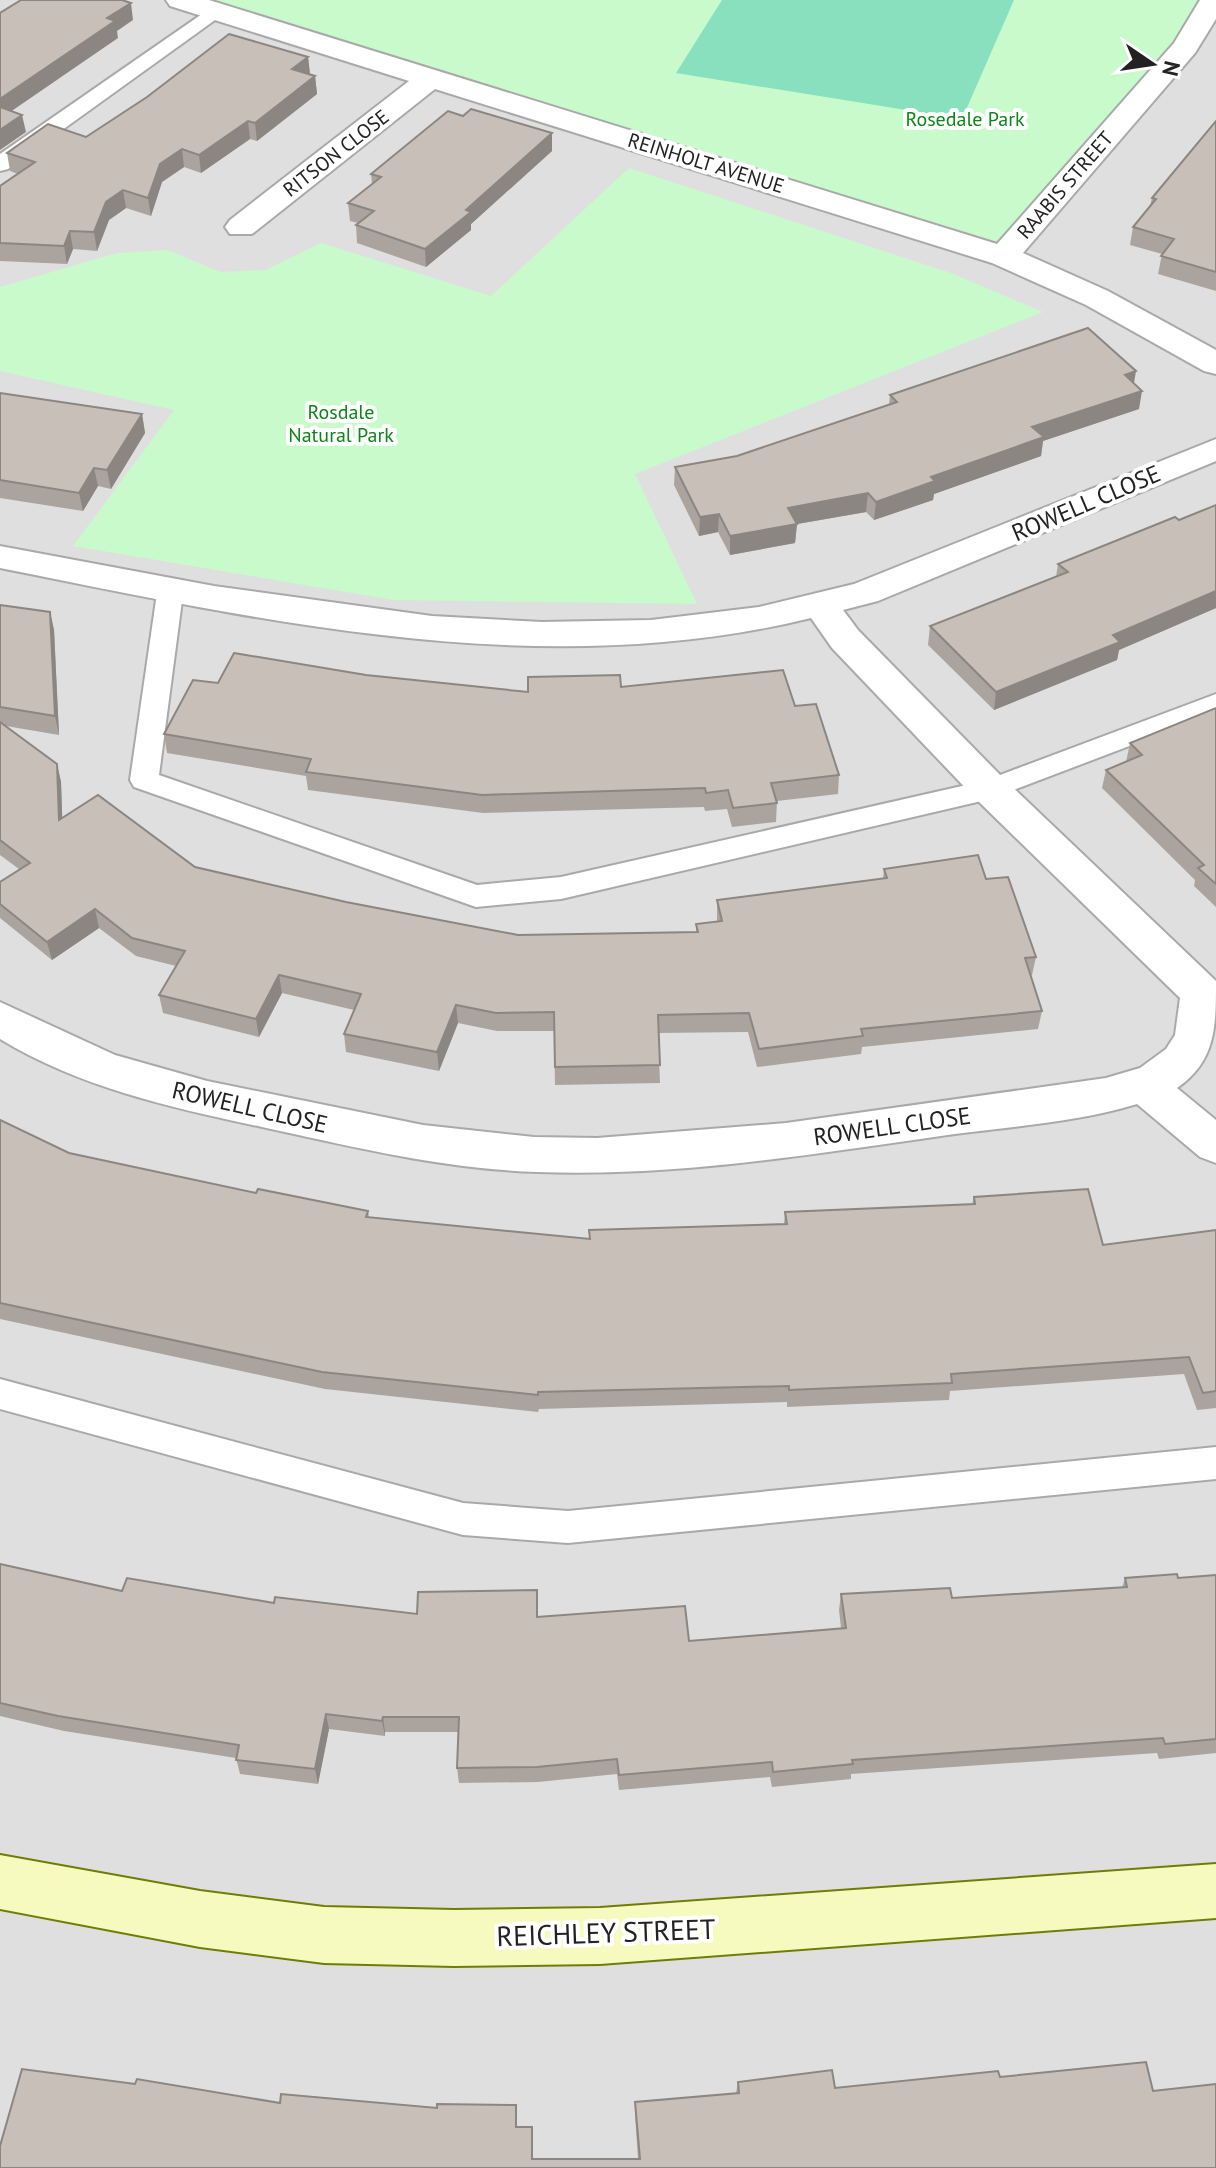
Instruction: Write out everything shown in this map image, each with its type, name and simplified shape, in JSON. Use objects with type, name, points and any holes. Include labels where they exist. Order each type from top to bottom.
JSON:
[{"type":"street","name":"REINHOLT AVENUE","points":[[180,0],[1003,256],[1097,298],[1211,355]]},
{"type":"street","name":"RAABIS STREET","points":[[1003,256],[1185,47],[1214,0]]},
{"type":"street","name":"RITSON CLOSE","points":[[241,227],[431,78]]},
{"type":"street","name":"ROWELL CLOSE","points":[[0,557],[170,593],[471,632],[639,631],[754,619],[822,607],[899,581],[1216,449]]},
{"type":"street","name":"ROWELL CLOSE","points":[[0,1018],[85,1062],[147,1084],[383,1137],[472,1150],[568,1157],[652,1155],[758,1144],[1068,1101],[1144,1085],[1173,1069],[1192,1049],[1209,1000],[990,789],[845,639],[822,607]]},
{"type":"street","points":[[1144,1085],[1216,1145]]},
{"type":"street","name":"REICHLEY STREET","points":[[0,1882],[200,1919],[324,1935],[454,1938],[600,1936],[1216,1891]]},
{"type":"lane","points":[[0,164],[215,11]]},
{"type":"lane","points":[[170,593],[144,780],[476,896],[561,888],[990,789],[1216,703]]},
{"type":"lane","points":[[0,1394],[463,1519],[568,1527],[1216,1463]]},
{"type":"shaded area","points":[[0,0],[1216,0],[1216,2168],[0,2168]]},
{"type":"green space","name":"Rosedale Park","points":[[179,0],[1214,0],[1003,256]]},
{"type":"green space","points":[[722,0],[1014,0],[962,119],[676,73]]},
{"type":"green space","name":"Rosdale Natural Park","points":[[629,168],[951,273],[1043,312],[635,474],[697,604],[394,600],[73,546],[174,410],[0,371],[0,287],[117,253],[168,250],[220,272],[265,270],[321,243],[491,296]]},
{"type":"building","points":[[21,0],[122,0],[131,3],[107,18],[115,21],[0,99],[0,13]]},
{"type":"building","points":[[229,34],[308,57],[292,69],[315,76],[255,123],[248,121],[199,155],[182,149],[160,164],[148,198],[123,190],[106,202],[94,232],[70,231],[64,246],[0,243],[0,186],[35,162],[7,153],[48,124],[86,137],[147,97]]},
{"type":"building","points":[[0,107],[22,115],[0,130]]},
{"type":"building","points":[[471,109],[552,133],[466,210],[471,212],[425,249],[356,225],[374,211],[348,203],[381,177],[371,174],[448,111],[463,116]]},
{"type":"building","points":[[1216,121],[1216,272],[1161,256],[1174,239],[1133,227],[1156,199],[1152,198]]},
{"type":"building","points":[[1088,328],[1136,371],[1125,375],[1142,391],[1032,427],[1044,437],[931,477],[935,481],[876,502],[868,493],[788,508],[797,524],[730,536],[719,514],[700,517],[675,467],[737,456],[897,402],[890,395]]},
{"type":"building","points":[[0,393],[142,414],[107,470],[94,468],[79,493],[0,480]]},
{"type":"building","points":[[1216,505],[1216,591],[1113,635],[1120,642],[996,692],[930,626],[1068,572],[1058,564],[1175,517],[1179,520]]},
{"type":"building","points":[[0,605],[50,612],[55,716],[0,707]]},
{"type":"building","points":[[234,653],[366,675],[528,692],[528,677],[620,675],[621,687],[783,670],[795,706],[816,704],[839,775],[771,783],[777,803],[733,808],[728,790],[706,793],[705,788],[482,795],[306,772],[311,759],[164,734],[193,680],[218,683]]},
{"type":"building","points":[[1216,708],[1216,884],[1198,868],[1204,865],[1106,770],[1142,755],[1130,743]]},
{"type":"building","points":[[0,722],[57,764],[59,820],[98,795],[195,867],[346,902],[518,935],[698,932],[696,924],[722,921],[717,900],[887,878],[884,869],[978,855],[986,879],[1008,877],[1036,957],[1025,958],[1042,1011],[861,1029],[863,1036],[759,1049],[749,1013],[658,1015],[660,1065],[555,1067],[554,1012],[496,1013],[456,1005],[437,1052],[344,1034],[361,994],[279,975],[256,1019],[159,995],[185,951],[132,938],[95,909],[47,942],[0,904],[0,882],[30,863],[0,840]]},
{"type":"building","points":[[0,1120],[69,1153],[256,1193],[258,1189],[368,1211],[366,1217],[590,1239],[589,1230],[787,1224],[785,1212],[975,1204],[974,1197],[1088,1189],[1103,1245],[1216,1230],[1216,1391],[1203,1393],[1189,1357],[951,1374],[952,1383],[789,1390],[789,1386],[538,1392],[538,1395],[322,1372],[0,1303]]},
{"type":"building","points":[[0,1564],[122,1591],[127,1578],[274,1603],[275,1597],[417,1614],[418,1592],[537,1590],[537,1617],[685,1606],[689,1641],[846,1628],[841,1594],[950,1588],[952,1598],[1127,1587],[1125,1578],[1216,1575],[1216,1739],[1165,1744],[1163,1738],[852,1760],[853,1764],[773,1772],[772,1762],[619,1775],[617,1759],[537,1767],[457,1768],[459,1717],[383,1717],[382,1721],[326,1714],[315,1769],[236,1760],[239,1745],[58,1716],[0,1703]]},
{"type":"building","points":[[1146,2062],[1153,2091],[1216,2084],[1216,2168],[0,2168],[0,2146],[22,2069],[135,2084],[137,2079],[280,2103],[281,2094],[437,2108],[437,2104],[516,2105],[516,2127],[532,2127],[532,2159],[640,2159],[635,2102],[739,2093],[738,2082],[832,2070],[835,2088],[998,2071],[1000,2077]]}]
